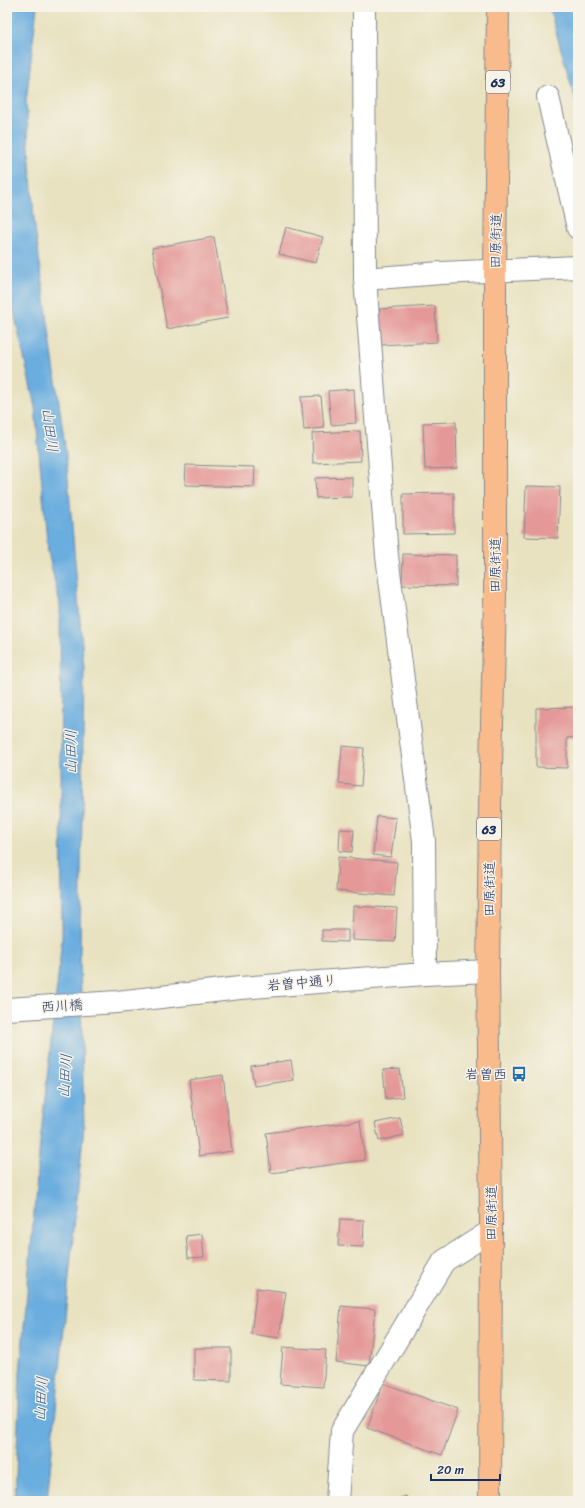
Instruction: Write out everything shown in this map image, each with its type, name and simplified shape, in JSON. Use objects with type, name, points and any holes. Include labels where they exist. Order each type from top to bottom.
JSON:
[{"type":"main road","name":"田原街道","points":[[490,1501],[491,1231],[488,971],[495,598],[498,7]]},
{"type":"street","points":[[364,7],[366,279],[387,556],[424,841],[425,974]]},
{"type":"street","points":[[548,97],[578,228]]},
{"type":"street","points":[[366,279],[496,270],[578,267]]},
{"type":"street","name":"岩曽中通り","points":[[117,1002],[240,988],[425,974],[488,971]]},
{"type":"street","name":"西川橋","points":[[7,1009],[117,1002]]},
{"type":"street","points":[[337,1501],[342,1431],[444,1261],[491,1231]]},
{"type":"water","name":"山田川","points":[[7,7],[37,7],[26,102],[34,220],[66,454],[84,669],[80,955],[84,1126],[47,1501],[15,1501],[20,1373],[40,1143],[62,939],[60,604],[48,552],[35,407],[7,280]]},
{"type":"water","points":[[549,7],[578,7],[578,109]]},
{"type":"building","points":[[286,227],[323,237],[316,263],[279,254]]},
{"type":"building","points":[[214,237],[228,318],[167,329],[152,248]]},
{"type":"building","points":[[435,306],[437,342],[381,345],[379,309]]},
{"type":"building","points":[[354,389],[356,423],[331,425],[328,391]]},
{"type":"building","points":[[321,396],[324,428],[304,430],[301,397]]},
{"type":"building","points":[[456,422],[457,468],[425,469],[423,423]]},
{"type":"building","points":[[360,431],[361,461],[313,463],[312,433]]},
{"type":"building","points":[[186,465],[255,467],[254,487],[185,485]]},
{"type":"building","points":[[352,477],[352,497],[316,498],[315,478]]},
{"type":"building","points":[[526,486],[560,487],[558,538],[524,537]]},
{"type":"building","points":[[454,493],[454,533],[403,534],[403,494]]},
{"type":"building","points":[[403,554],[456,555],[456,586],[402,585]]},
{"type":"building","points":[[578,707],[578,737],[567,738],[567,768],[536,767],[536,708]]},
{"type":"building","points":[[342,746],[364,748],[361,786],[339,784]]},
{"type":"building","points":[[377,816],[396,818],[391,857],[373,855]]},
{"type":"building","points":[[340,829],[354,830],[352,852],[339,851]]},
{"type":"building","points":[[338,857],[397,862],[394,896],[336,891]]},
{"type":"building","points":[[353,906],[397,908],[395,942],[352,940]]},
{"type":"building","points":[[322,930],[348,930],[348,942],[322,941]]},
{"type":"building","points":[[291,1060],[294,1080],[254,1086],[251,1066]]},
{"type":"building","points":[[400,1069],[403,1097],[386,1099],[383,1070]]},
{"type":"building","points":[[223,1075],[232,1151],[199,1156],[189,1080]]},
{"type":"building","points":[[400,1118],[404,1135],[379,1141],[375,1123]]},
{"type":"building","points":[[360,1121],[365,1160],[271,1173],[266,1133]]},
{"type":"building","points":[[340,1219],[364,1220],[363,1247],[338,1246]]},
{"type":"building","points":[[202,1234],[204,1257],[188,1258],[186,1236]]},
{"type":"building","points":[[257,1288],[286,1292],[279,1338],[251,1334]]},
{"type":"building","points":[[341,1306],[375,1309],[369,1366],[336,1362]]},
{"type":"building","points":[[283,1347],[326,1350],[323,1387],[280,1384]]},
{"type":"building","points":[[194,1348],[231,1348],[231,1381],[194,1380]]},
{"type":"building","points":[[383,1383],[458,1410],[442,1455],[367,1428]]},
{"type":"building","points":[[406,1496],[409,1501],[395,1501]]},
{"type":"place","name":"岩曽西","points":[[519,1074]]}]
